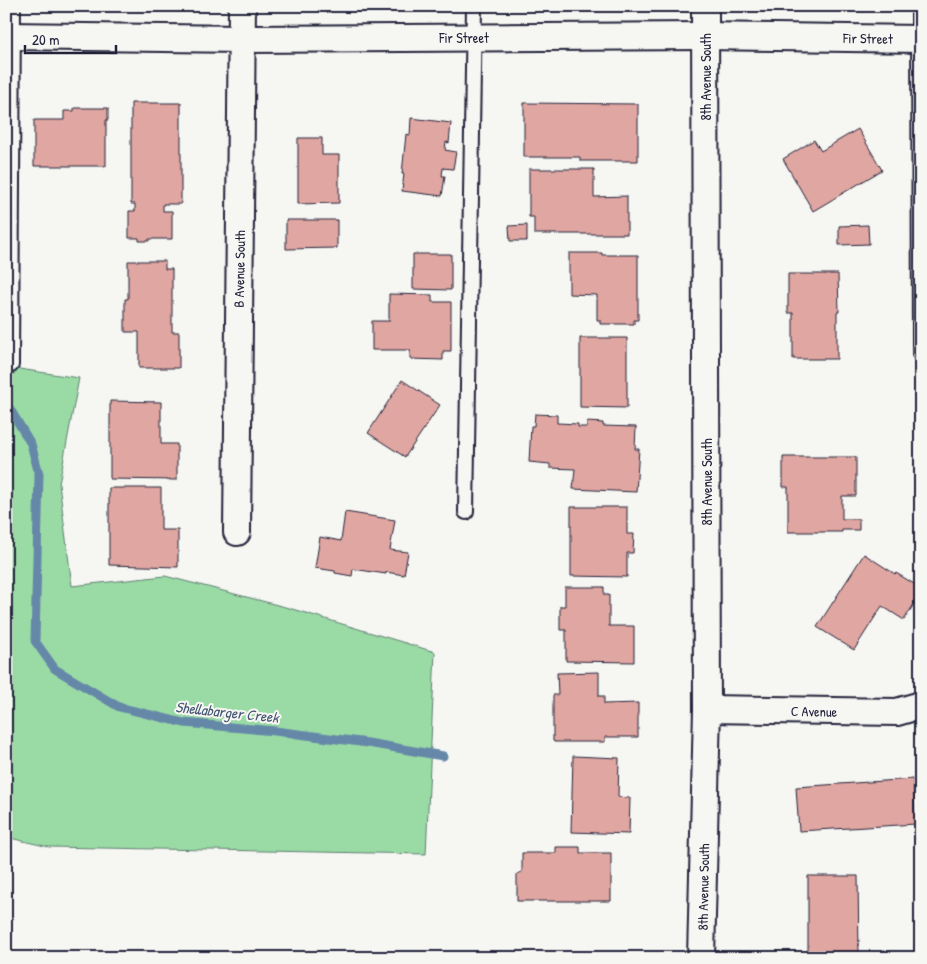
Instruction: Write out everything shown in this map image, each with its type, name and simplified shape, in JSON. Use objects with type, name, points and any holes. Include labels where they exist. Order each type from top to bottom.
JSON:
[{"type":"street","name":"B Avenue South","points":[[237,532],[242,6]]},
{"type":"street","name":"8th Avenue South","points":[[701,958],[707,710],[705,6]]},
{"type":"street","name":"Fir Street","points":[[10,36],[242,39],[705,36],[920,39]]},
{"type":"street","name":"C Avenue","points":[[707,710],[897,712],[921,705]]},
{"type":"lane","points":[[11,365],[10,36],[13,6]]},
{"type":"lane","points":[[466,512],[474,6]]},
{"type":"lane","points":[[919,6],[920,354]]},
{"type":"green space","points":[[6,367],[79,378],[59,484],[72,586],[165,576],[289,608],[435,652],[426,854],[49,847],[6,837]]},
{"type":"building","points":[[131,103],[181,103],[181,204],[163,204],[163,211],[172,211],[172,239],[139,241],[139,238],[129,238],[129,211],[135,211],[135,204],[131,204]]},
{"type":"building","points":[[524,103],[638,104],[638,161],[580,161],[580,157],[524,157]]},
{"type":"building","points":[[74,108],[108,108],[108,120],[106,120],[106,166],[34,166],[34,120],[64,120],[64,111],[74,111]]},
{"type":"building","points":[[411,118],[451,123],[449,143],[446,142],[445,150],[456,152],[453,169],[443,168],[442,176],[445,176],[442,196],[402,191],[406,134],[410,135]]},
{"type":"building","points":[[858,129],[882,170],[813,211],[783,159],[814,140],[821,151]]},
{"type":"building","points":[[298,138],[322,138],[322,155],[339,155],[339,203],[298,204]]},
{"type":"building","points":[[529,169],[594,169],[594,197],[627,196],[627,234],[534,234],[534,217],[529,217]]},
{"type":"building","points":[[286,220],[337,220],[337,248],[286,249]]},
{"type":"building","points":[[527,225],[527,241],[510,241],[509,226]]},
{"type":"building","points":[[868,225],[869,244],[839,245],[839,226]]},
{"type":"building","points":[[569,253],[638,255],[638,320],[634,320],[634,324],[600,324],[600,320],[597,320],[597,295],[569,294]]},
{"type":"building","points":[[413,254],[451,254],[451,290],[413,289]]},
{"type":"building","points":[[128,261],[165,261],[165,269],[172,269],[172,332],[179,332],[179,368],[139,368],[139,332],[125,332],[125,299],[128,299]]},
{"type":"building","points":[[788,274],[838,274],[837,359],[793,359],[793,313],[788,313]]},
{"type":"building","points":[[389,294],[432,295],[432,302],[451,302],[451,351],[443,351],[443,360],[410,359],[410,350],[372,350],[372,321],[389,321]]},
{"type":"building","points":[[580,338],[627,338],[627,408],[580,407]]},
{"type":"building","points":[[402,380],[440,405],[405,457],[368,433]]},
{"type":"building","points":[[110,401],[161,402],[161,444],[177,444],[177,480],[110,479]]},
{"type":"building","points":[[535,414],[557,415],[557,423],[578,424],[578,427],[587,427],[587,422],[603,423],[603,426],[636,427],[635,449],[639,449],[636,492],[573,489],[575,469],[550,468],[550,464],[529,462],[531,426],[534,426]]},
{"type":"building","points":[[783,457],[856,457],[856,496],[842,496],[842,519],[859,519],[859,530],[842,530],[842,532],[788,532],[788,487],[783,487]]},
{"type":"building","points":[[109,488],[161,488],[161,530],[178,530],[178,567],[109,565]]},
{"type":"building","points":[[571,507],[627,507],[627,534],[634,534],[633,553],[627,553],[627,577],[571,576]]},
{"type":"building","points":[[345,512],[395,520],[390,550],[408,552],[404,575],[353,569],[352,576],[315,568],[320,537],[341,541]]},
{"type":"building","points":[[864,554],[921,588],[921,593],[904,620],[882,606],[854,650],[817,627]]},
{"type":"building","points":[[565,587],[604,587],[604,595],[609,595],[609,626],[634,626],[634,662],[566,661],[566,630],[560,630],[560,606],[565,606]]},
{"type":"building","points":[[599,672],[599,696],[604,696],[604,704],[638,703],[638,737],[605,737],[605,742],[554,742],[553,695],[558,695],[557,673]]},
{"type":"building","points":[[573,756],[619,758],[618,797],[630,798],[629,834],[571,832]]},
{"type":"building","points":[[913,779],[916,824],[799,831],[796,787]]},
{"type":"building","points":[[556,847],[580,847],[580,853],[611,853],[611,901],[517,901],[517,874],[522,872],[522,853],[556,853]]},
{"type":"building","points":[[808,876],[858,876],[859,956],[808,956]]},
{"type":"waterway","name":"Shellabarger Creek","points":[[6,408],[10,409],[31,444],[39,474],[35,641],[55,669],[119,707],[184,723],[275,731],[368,743],[443,756]]}]
